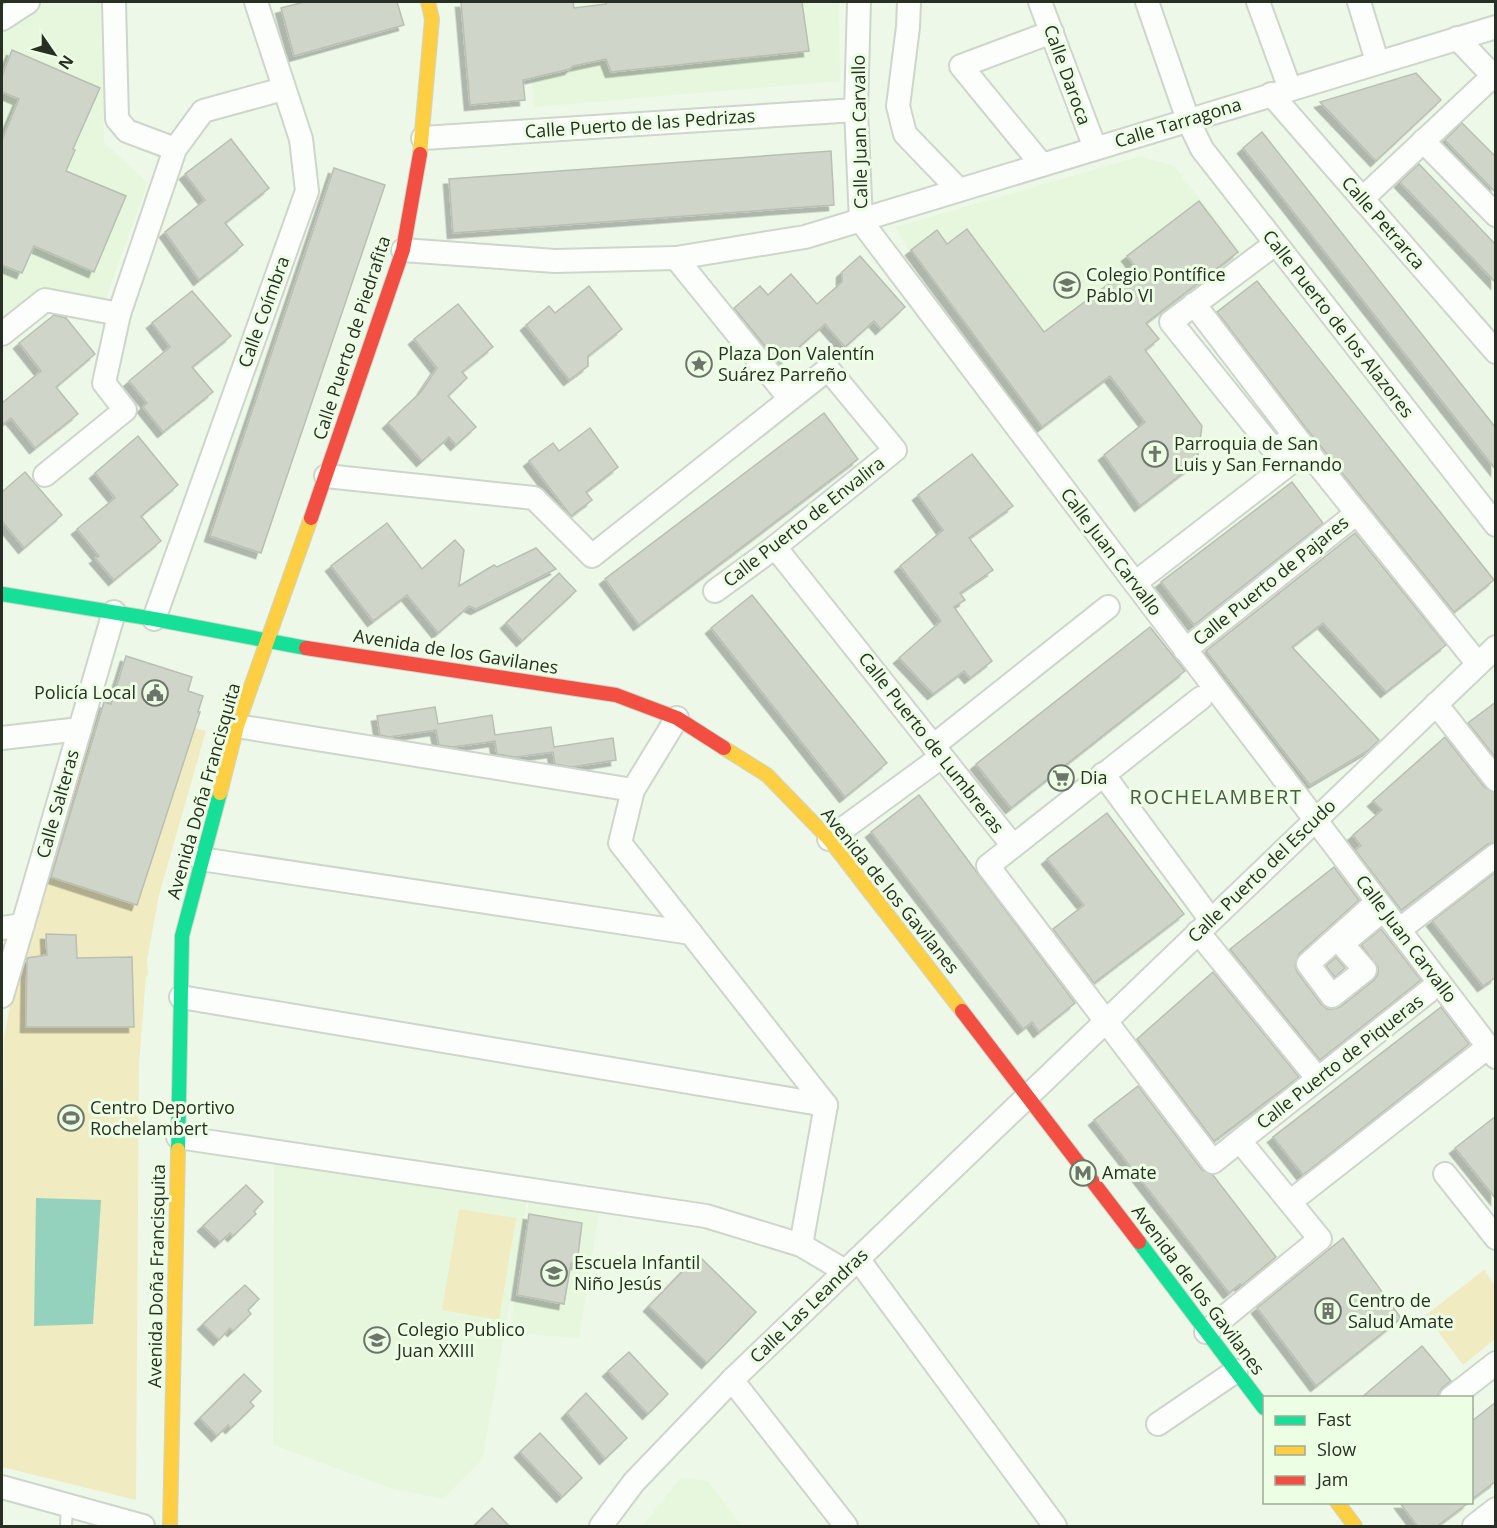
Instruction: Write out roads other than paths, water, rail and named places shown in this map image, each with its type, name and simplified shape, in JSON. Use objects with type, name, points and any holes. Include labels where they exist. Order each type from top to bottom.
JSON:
[{"type":"street","points":[[2,19],[28,2]]},
{"type":"street","points":[[114,2],[117,119],[127,131],[175,148]]},
{"type":"street","name":"Calle Coímbra","points":[[154,619],[307,191],[300,139],[256,2]]},
{"type":"street","name":"Calle Puerto de Piedrafita","points":[[268,642],[403,250],[423,138],[432,19],[428,2]]},
{"type":"street","name":"Calle Juan Carvallo","points":[[859,2],[856,110],[861,221],[1492,1052]]},
{"type":"street","points":[[909,2],[898,106],[905,134],[959,190]]},
{"type":"street","name":"Calle Daroca","points":[[1040,2],[1095,148]]},
{"type":"street","name":"Calle Puerto de los Alazores","points":[[1147,2],[1188,120],[1202,149],[1496,525]]},
{"type":"street","points":[[1258,2],[1280,91]]},
{"type":"street","points":[[1359,2],[1377,62]]},
{"type":"street","name":"Calle Tarragona","points":[[403,250],[555,261],[676,258],[805,237],[1496,27]]},
{"type":"street","points":[[1042,165],[961,66],[1052,32]]},
{"type":"street","points":[[1362,199],[1494,77],[1457,38]]},
{"type":"street","points":[[45,475],[125,410],[104,383],[119,314],[175,148],[203,111],[283,89]]},
{"type":"street","name":"Calle Petrarca","points":[[1280,91],[1362,199],[1496,352]]},
{"type":"street","name":"Calle Puerto de las Pedrizas","points":[[423,138],[856,110]]},
{"type":"street","points":[[1423,141],[1496,215]]},
{"type":"street","points":[[1275,244],[1171,322],[1274,450],[1301,443]]},
{"type":"street","points":[[326,476],[534,498],[592,556],[790,399],[676,258]]},
{"type":"street","points":[[2,334],[45,300],[119,314]]},
{"type":"street","name":"Calle Puerto de Envalira","points":[[715,591],[776,547],[895,450],[828,369],[790,399]]},
{"type":"street","points":[[1135,583],[1301,443]]},
{"type":"street","points":[[1301,443],[1478,664]]},
{"type":"street","name":"Calle Puerto de Pajares","points":[[1185,650],[1357,513]]},
{"type":"street","name":"Calle Puerto de Lumbreras","points":[[776,547],[1012,846],[988,866],[1104,1022]]},
{"type":"street","name":"Avenida de los Gavilanes","points":[[2,594],[154,619],[268,642],[616,695],[677,718],[766,775],[829,839],[1028,1095],[1263,1407]]},
{"type":"street","points":[[829,839],[1108,607]]},
{"type":"street","name":"Calle Salteras","points":[[2,996],[12,927],[80,729],[114,612]]},
{"type":"street","name":"Avenida Doña Francisquita","points":[[170,1527],[182,936],[237,726],[268,642]]},
{"type":"street","name":"Calle Puerto del Escudo","points":[[1028,1095],[1496,647]]},
{"type":"street","points":[[1012,846],[1202,698]]},
{"type":"street","points":[[1436,704],[1496,780]]},
{"type":"street","points":[[677,718],[633,790],[620,843],[826,1105],[801,1245]]},
{"type":"street","points":[[237,726],[633,790]]},
{"type":"street","points":[[2,738],[80,729]]},
{"type":"street","points":[[1103,774],[1204,926],[1318,1079]]},
{"type":"street","points":[[1399,930],[1496,855]]},
{"type":"street","points":[[201,860],[691,933]]},
{"type":"street","name":"Calle Puerto de Piqueras","points":[[1104,1022],[1213,1162],[1439,983]]},
{"type":"street","points":[[181,997],[826,1105]]},
{"type":"street","points":[[1290,1202],[1492,1052]]},
{"type":"street","name":"Calle Las Leandras","points":[[601,1527],[634,1482],[732,1380],[1028,1095]]},
{"type":"street","points":[[178,1137],[706,1216],[801,1245],[852,1265],[1055,1527]]},
{"type":"street","points":[[1206,1332],[1320,1239],[1240,1141]]},
{"type":"street","points":[[1445,1174],[1496,1238]]},
{"type":"street","points":[[1455,1396],[1496,1363]]},
{"type":"street","points":[[1158,1424],[1236,1371]]},
{"type":"street","points":[[732,1380],[846,1527]]},
{"type":"street","points":[[2,1487],[67,1516],[143,1527]]},
{"type":"street","points":[[1338,1504],[1355,1527]]},
{"type":"street","points":[[1474,1527],[1496,1509]]},
{"type":"water","points":[[36,1198],[101,1200],[93,1324],[34,1326]]},
{"type":"place","name":"Colegio Pontífice Pablo VI","points":[[1067,285]]},
{"type":"place","name":"Plaza Don Valentín Suárez Parreño","points":[[699,364]]},
{"type":"place","name":"Parroquia de San Luis y San Fernando","points":[[1155,454]]},
{"type":"place","name":"Policía Local","points":[[155,693]]},
{"type":"place","name":"Dia","points":[[1061,778]]},
{"type":"place","name":"Centro Deportivo Rochelambert","points":[[71,1118]]},
{"type":"place","name":"Amate","points":[[1083,1173]]},
{"type":"place","name":"Escuela Infantil Niño Jesús","points":[[554,1273]]},
{"type":"place","name":"Centro de Salud Amate","points":[[1328,1311]]},
{"type":"place","name":"Colegio Publico Juan XXIII","points":[[377,1340]]},
{"type":"district","name":"ROCHELAMBERT","points":[[1216,797]]}]
